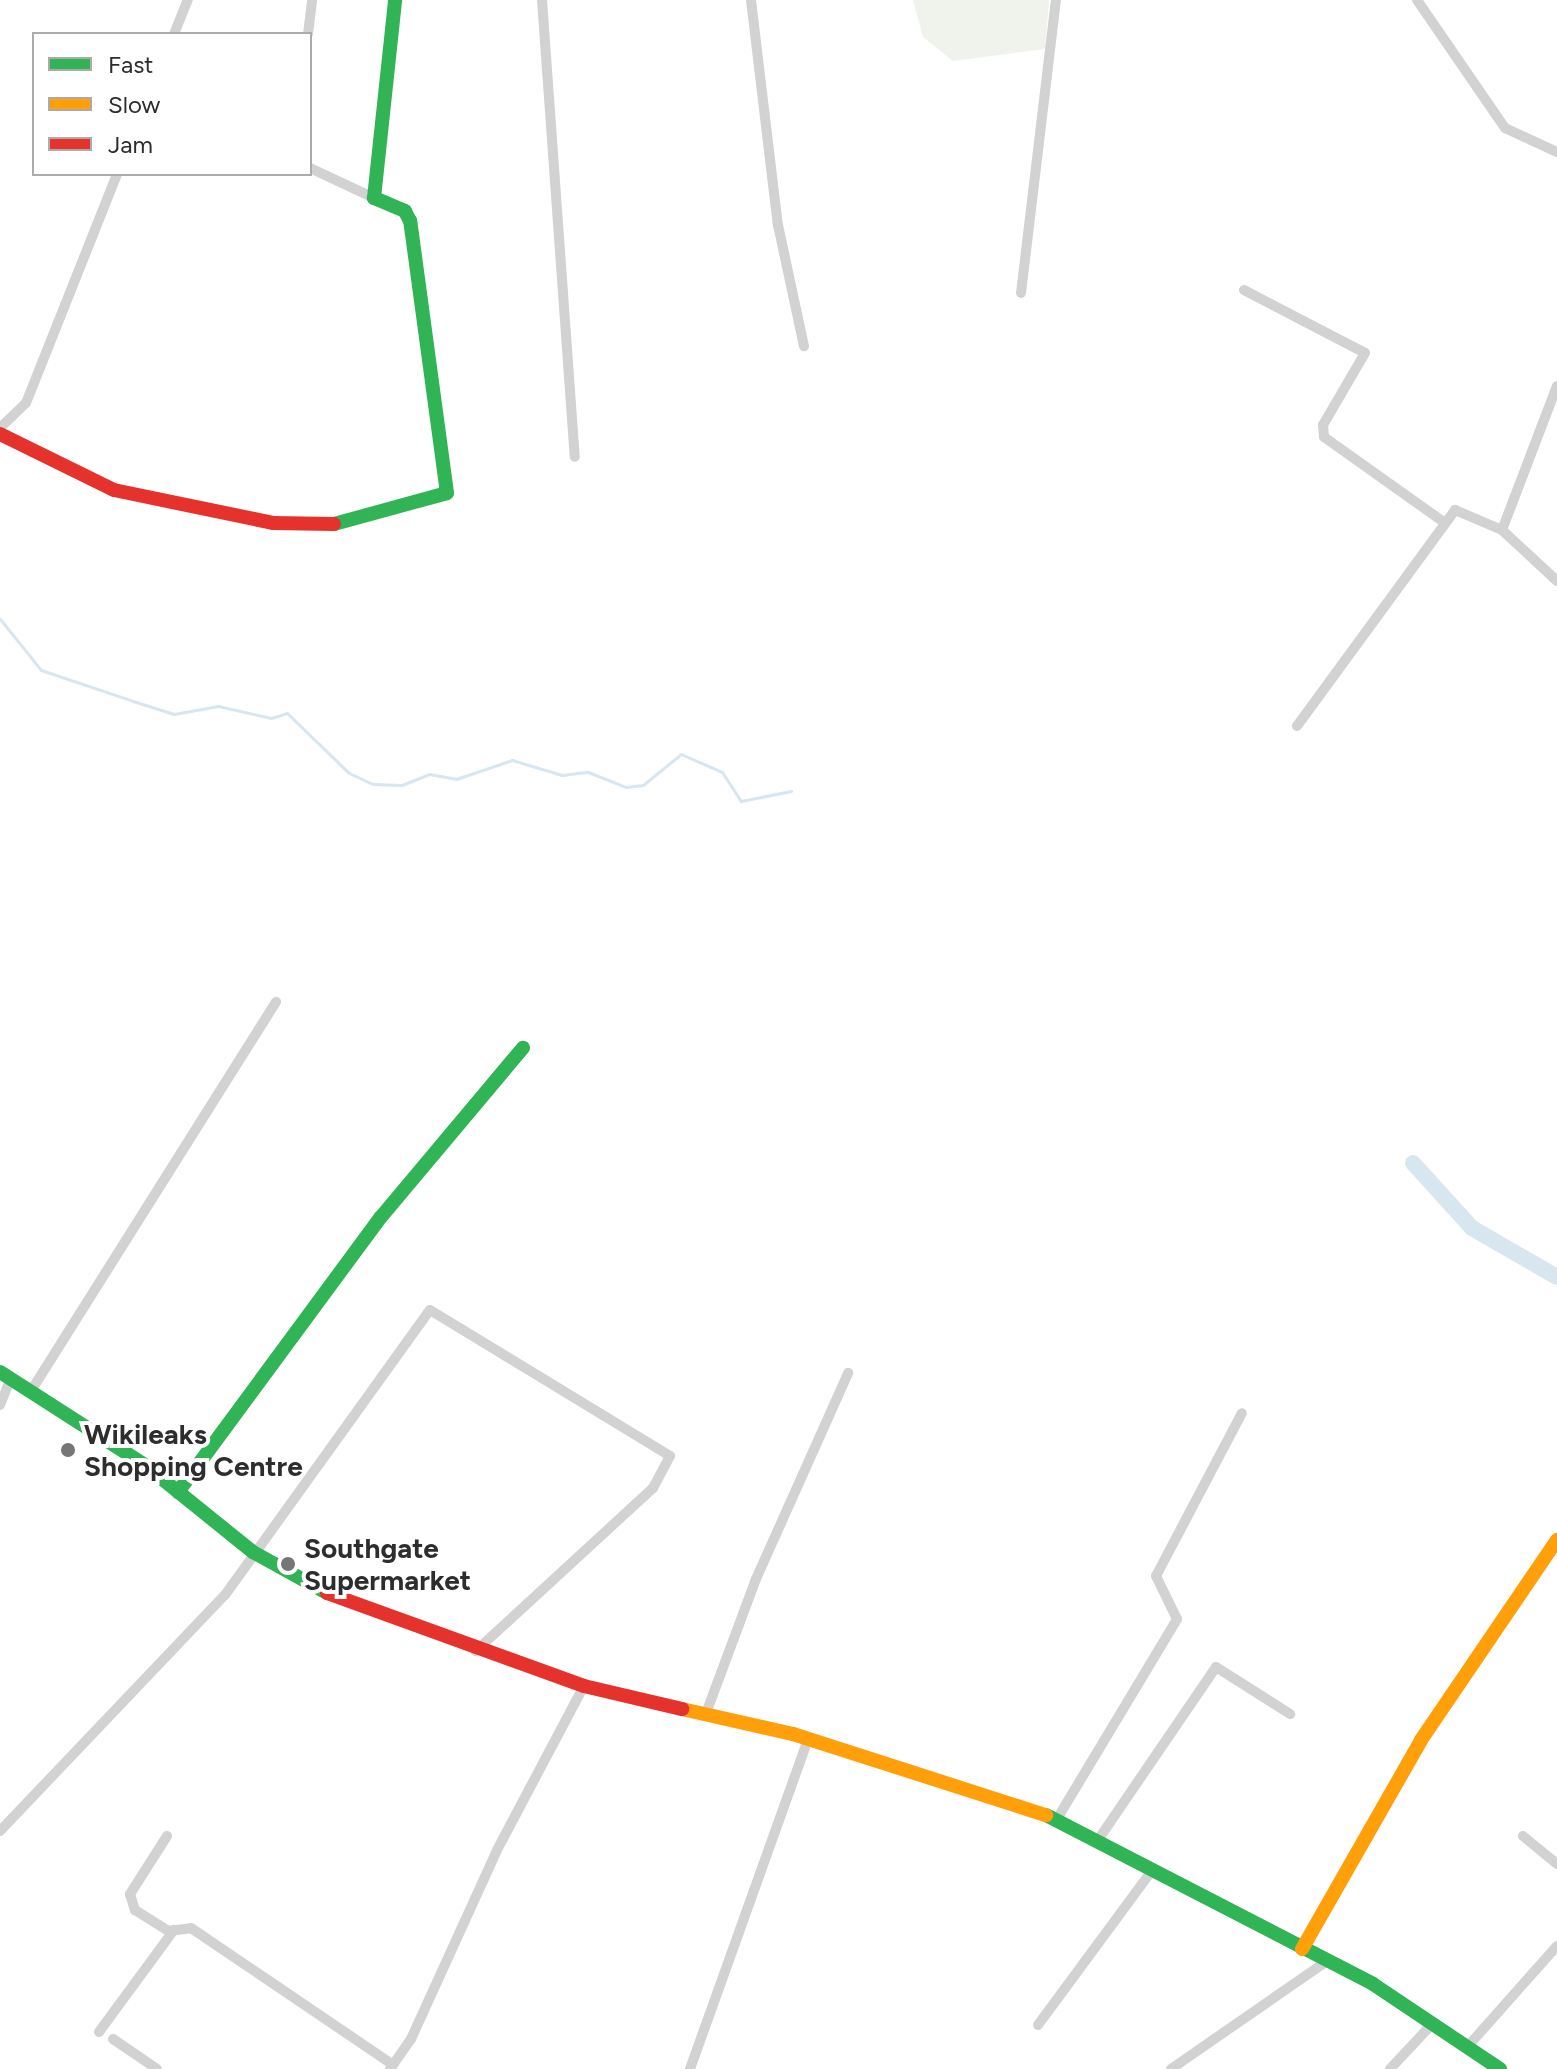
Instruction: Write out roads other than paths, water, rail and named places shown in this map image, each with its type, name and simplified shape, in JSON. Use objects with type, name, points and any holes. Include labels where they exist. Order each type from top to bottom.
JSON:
[{"type":"street","points":[[175,32],[188,0]]},
{"type":"street","points":[[308,32],[312,0]]},
{"type":"street","points":[[374,198],[395,0]]},
{"type":"street","points":[[542,0],[575,457]]},
{"type":"street","points":[[751,0],[778,225],[804,346]]},
{"type":"street","points":[[1021,293],[1056,0]]},
{"type":"street","points":[[1417,0],[1505,128],[1557,152]]},
{"type":"street","points":[[116,176],[26,403],[0,431],[114,490],[273,523],[344,524],[441,498],[448,488],[410,221],[405,211],[312,169]]},
{"type":"street","points":[[1244,290],[1365,353],[1323,425],[1324,437],[1442,521]]},
{"type":"street","points":[[1502,530],[1557,386]]},
{"type":"street","points":[[1297,726],[1442,521],[1462,509],[1502,530],[1557,581]]},
{"type":"street","points":[[31,1391],[276,1002]]},
{"type":"street","points":[[178,1492],[381,1217],[523,1048]]},
{"type":"street","points":[[0,1831],[194,1630],[425,1314],[435,1310],[670,1456],[653,1488],[476,1651]]},
{"type":"street","points":[[705,1716],[756,1579],[848,1373]]},
{"type":"street","points":[[0,1405],[5,1375],[178,1492],[253,1552],[340,1600],[476,1651],[584,1686],[808,1739],[1057,1819],[1327,1961],[1469,2045],[1500,2069]]},
{"type":"street","points":[[1057,1819],[1177,1619],[1156,1576],[1242,1413]]},
{"type":"street","points":[[1302,1949],[1421,1740],[1557,1540]]},
{"type":"street","points":[[1098,1840],[1216,1667],[1290,1714]]},
{"type":"street","points":[[167,1836],[128,1900],[174,1930],[191,1928],[391,2067],[584,1686]]},
{"type":"street","points":[[690,2069],[808,1739]]},
{"type":"street","points":[[1523,1836],[1557,1864]]},
{"type":"street","points":[[1038,2025],[1153,1869]]},
{"type":"street","points":[[99,2032],[174,1930]]},
{"type":"street","points":[[1469,2045],[1557,1946]]},
{"type":"street","points":[[1171,2069],[1327,1961]]},
{"type":"street","points":[[1390,2069],[1433,2023]]},
{"type":"street","points":[[113,2039],[157,2069]]},
{"type":"waterway","points":[[0,619],[41,670],[133,701],[174,714],[218,706],[271,718],[287,713],[349,773],[373,784],[402,785],[429,774],[456,779],[512,760],[562,775],[588,772],[626,787],[643,785],[681,754],[722,772],[741,801],[791,791]]},
{"type":"waterway","points":[[1413,1163],[1472,1228],[1557,1277]]},
{"type":"place","name":"Wikileaks Shopping Centre","points":[[68,1450]]},
{"type":"place","name":"Southgate Supermarket","points":[[288,1564]]}]
